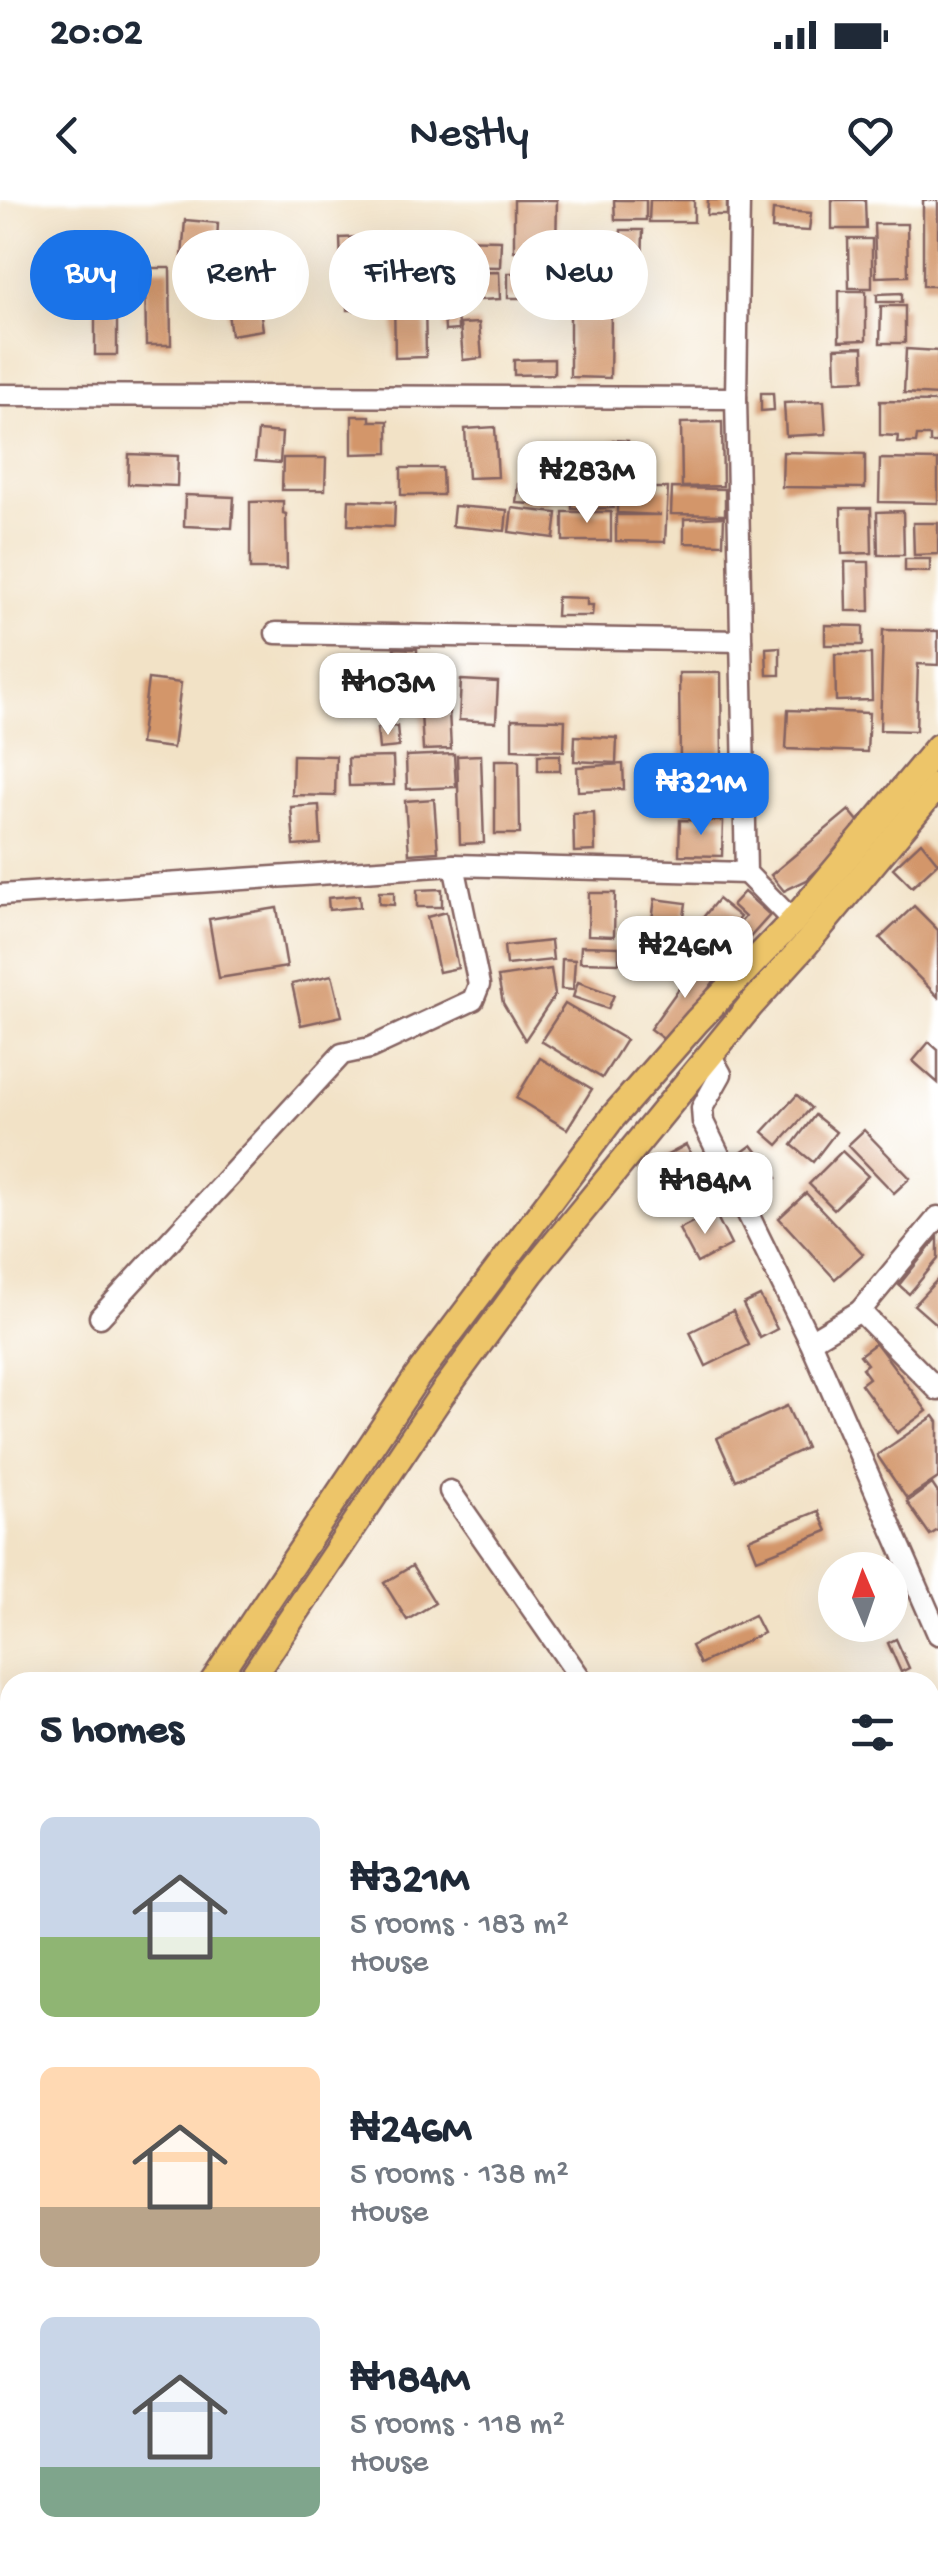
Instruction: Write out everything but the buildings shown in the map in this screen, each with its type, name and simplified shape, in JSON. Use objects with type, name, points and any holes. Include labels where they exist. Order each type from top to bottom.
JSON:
[{"type":"main road","points":[[220,1672],[417,1377],[612,1118],[697,1021],[793,921],[936,753]]},
{"type":"main road","points":[[257,1672],[442,1394],[531,1273],[938,785]]},
{"type":"street","points":[[739,200],[736,398],[746,873],[793,921]]},
{"type":"street","points":[[0,396],[736,398]]},
{"type":"street","points":[[276,633],[741,641]]},
{"type":"street","points":[[0,894],[454,864],[746,873]]},
{"type":"street","points":[[100,1317],[342,1054],[370,1048],[473,1000],[479,985],[454,864]]},
{"type":"street","points":[[710,1056],[721,1074],[702,1108],[703,1122],[810,1341],[938,1634]]},
{"type":"street","points":[[810,1341],[860,1311],[938,1217]]},
{"type":"street","points":[[860,1311],[938,1390]]},
{"type":"street","points":[[450,1490],[576,1672]]}]
